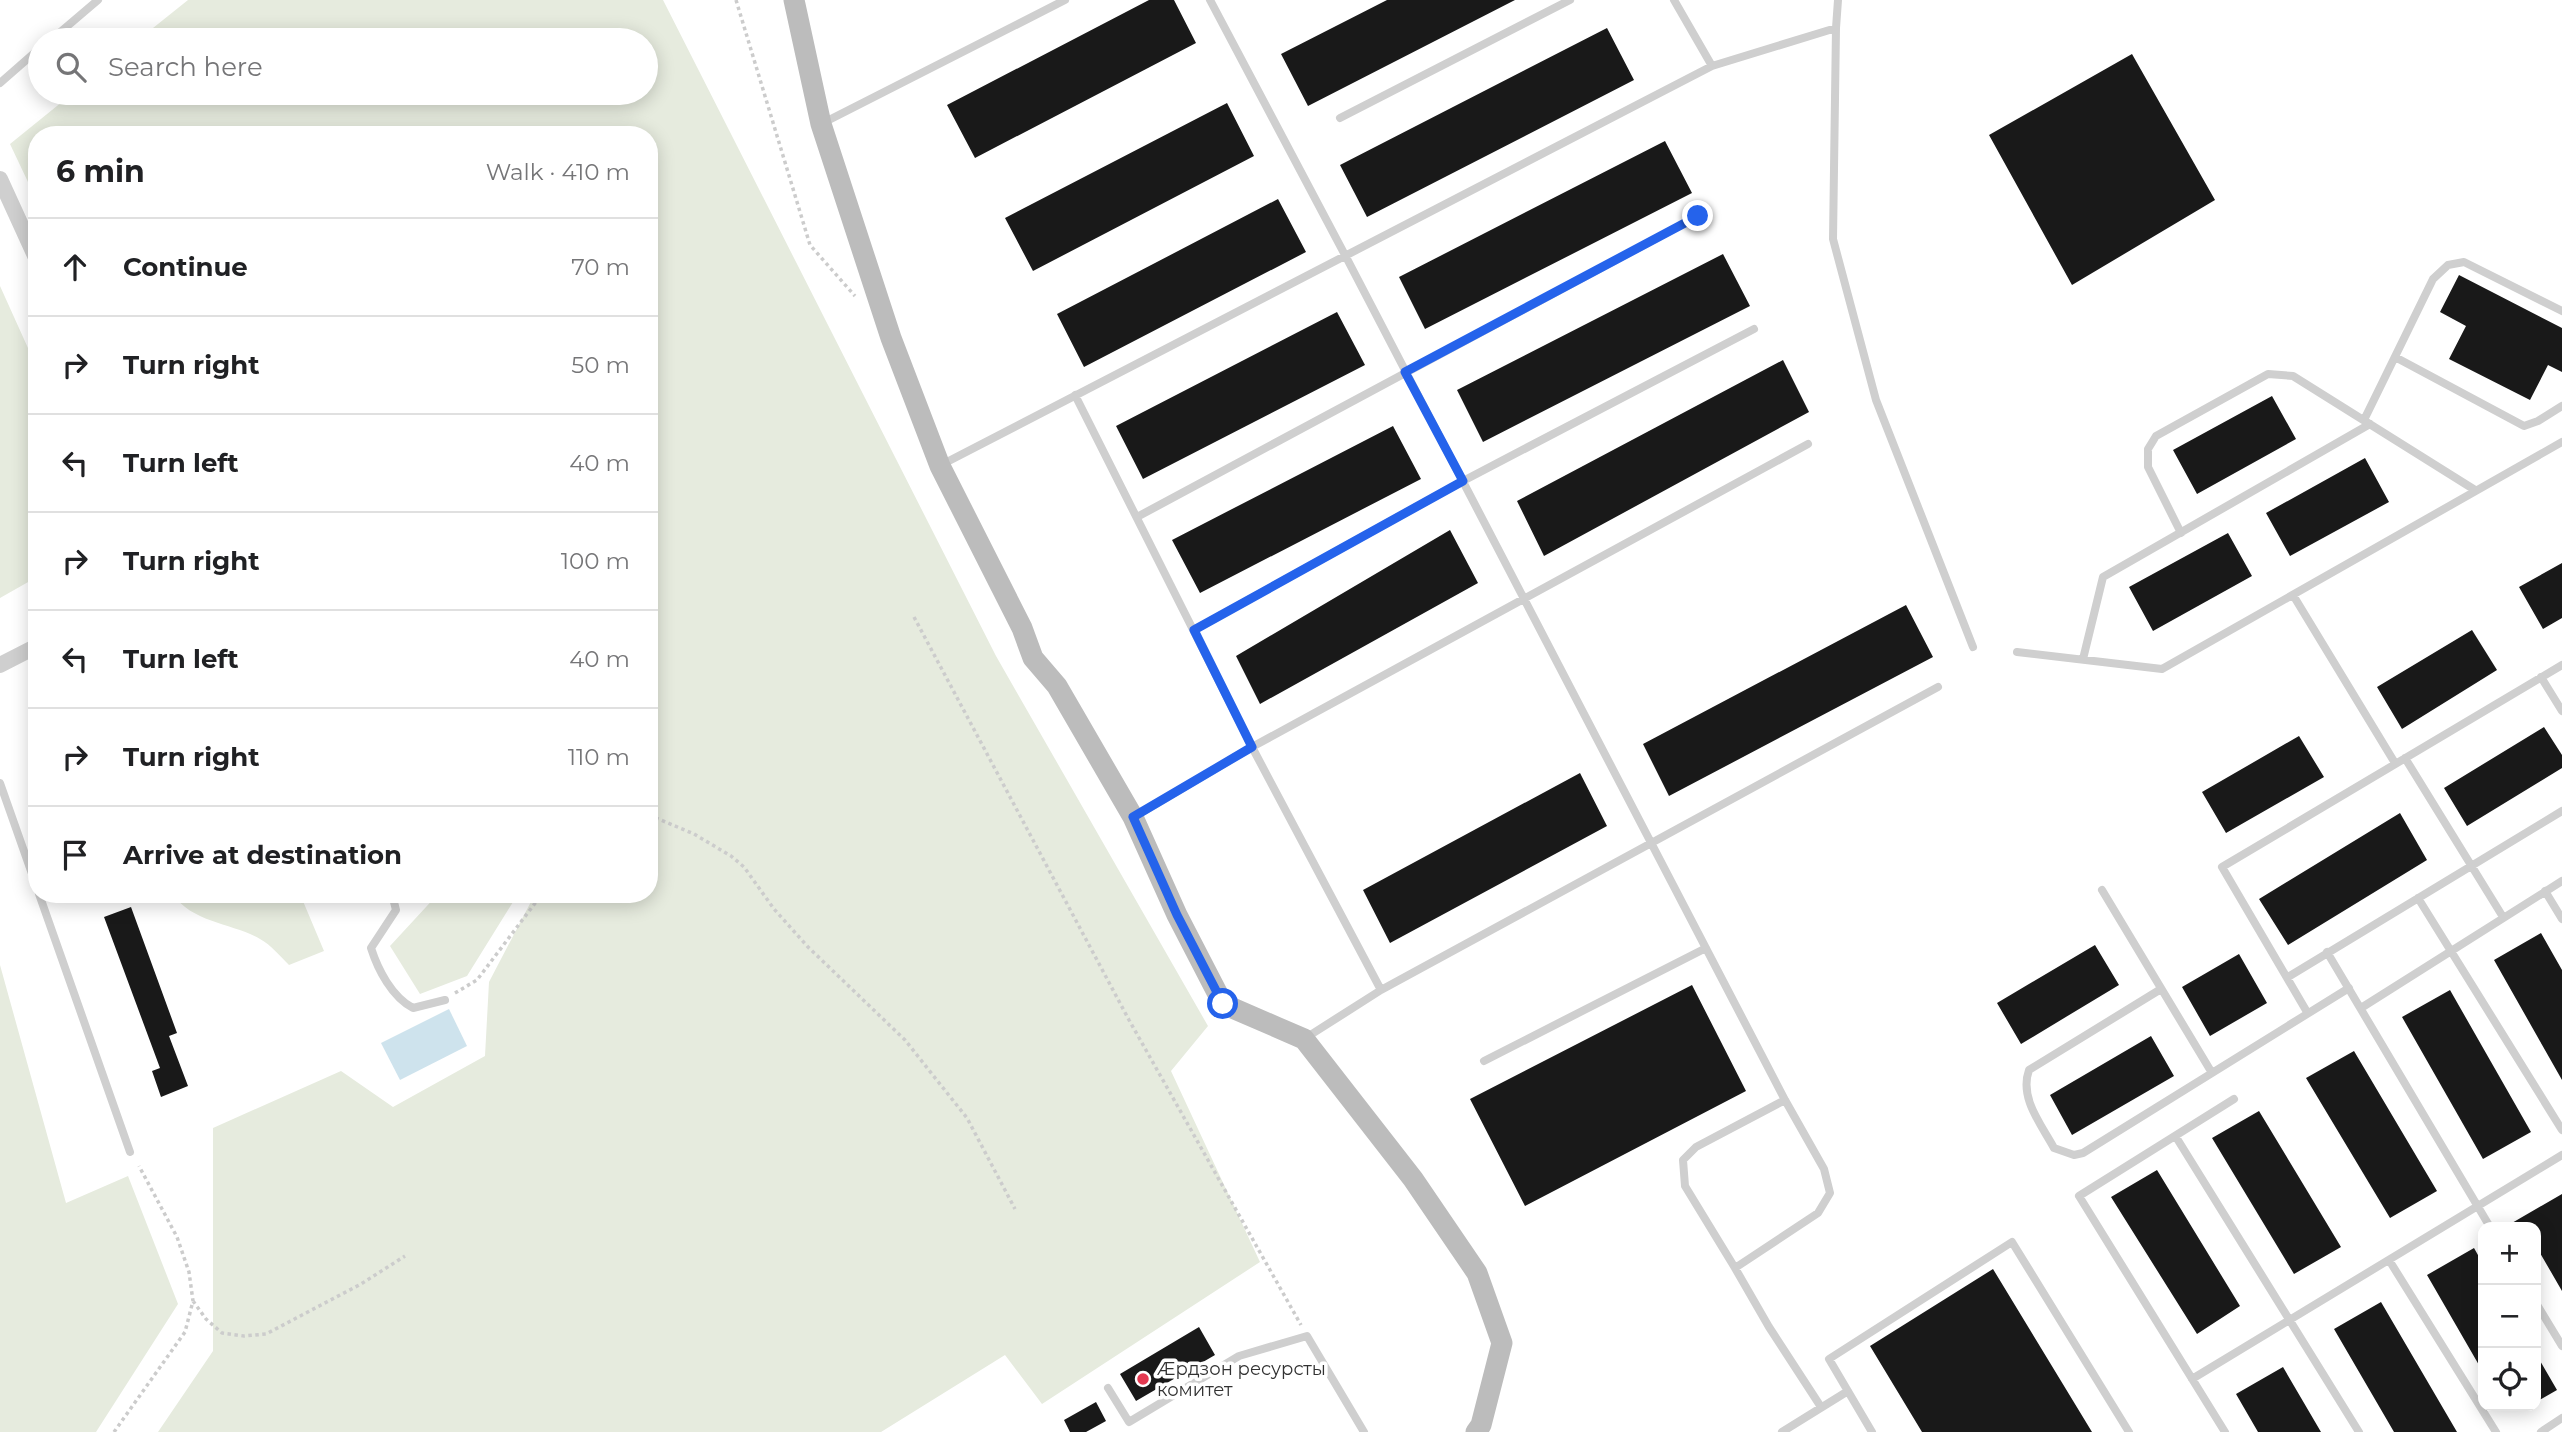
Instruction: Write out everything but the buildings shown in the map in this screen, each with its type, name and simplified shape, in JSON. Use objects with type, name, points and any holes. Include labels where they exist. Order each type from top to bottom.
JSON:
[{"type":"street","points":[[794,0],[821,124],[891,338],[940,466],[1022,628],[1033,658],[1057,686],[1133,817],[1177,915],[1223,1004],[1304,1039],[1413,1179],[1477,1273],[1502,1343],[1481,1425],[1476,1432]]},
{"type":"street","points":[[0,179],[28,240]]},
{"type":"street","points":[[0,665],[28,651]]},
{"type":"lane","points":[[65,28],[98,0]]},
{"type":"lane","points":[[821,124],[1065,0]]},
{"type":"lane","points":[[1210,0],[1824,1169],[1830,1193],[1818,1213],[1735,1268]]},
{"type":"lane","points":[[1340,118],[1570,0]]},
{"type":"lane","points":[[1674,0],[1712,66]]},
{"type":"lane","points":[[1838,0],[1833,239],[1876,400],[1973,647]]},
{"type":"lane","points":[[940,466],[1712,66],[1836,28]]},
{"type":"lane","points":[[0,83],[28,58]]},
{"type":"lane","points":[[1137,517],[1698,216]]},
{"type":"lane","points":[[2083,660],[2103,578],[2367,422],[2433,279],[2448,265],[2464,262],[2562,311]]},
{"type":"lane","points":[[1194,630],[1463,481],[1754,329]]},
{"type":"lane","points":[[2395,357],[2524,426],[2562,406]]},
{"type":"lane","points":[[2181,533],[2148,467],[2148,449],[2156,436],[2268,374],[2293,376],[2475,491]]},
{"type":"lane","points":[[1075,395],[1252,747],[1381,990]]},
{"type":"lane","points":[[2017,652],[2162,669],[2562,442]]},
{"type":"lane","points":[[1133,817],[1252,747],[1808,444]]},
{"type":"lane","points":[[2293,595],[2395,763]]},
{"type":"lane","points":[[2308,1012],[2222,867],[2562,664]]},
{"type":"lane","points":[[2541,677],[2562,711]]},
{"type":"lane","points":[[1304,1039],[1381,990],[1938,687]]},
{"type":"lane","points":[[2405,758],[2503,917]]},
{"type":"lane","points":[[0,783],[28,862]]},
{"type":"lane","points":[[2288,977],[2562,811]]},
{"type":"lane","points":[[2361,1008],[2562,881]]},
{"type":"lane","points":[[2102,890],[2211,1073]]},
{"type":"lane","points":[[2545,891],[2562,919]]},
{"type":"lane","points":[[2418,898],[2562,1130]]},
{"type":"lane","points":[[42,903],[130,1152]]},
{"type":"lane","points":[[394,903],[396,910],[371,948],[376,963],[403,1003],[413,1008],[445,1000]]},
{"type":"lane","points":[[1484,1060],[1706,948]]},
{"type":"lane","points":[[2327,952],[2487,1222]]},
{"type":"lane","points":[[2161,989],[2029,1070],[2025,1082],[2026,1095],[2054,1148],[2074,1155],[2083,1153],[2349,988]]},
{"type":"lane","points":[[2224,1432],[2079,1196],[2234,1099]]},
{"type":"lane","points":[[1786,1100],[1696,1147],[1683,1160],[1685,1186],[1769,1327],[1821,1407]]},
{"type":"lane","points":[[2176,1137],[2359,1432]]},
{"type":"lane","points":[[2192,1379],[2562,1155]]},
{"type":"lane","points":[[1872,1432],[1829,1359],[2012,1242],[2129,1432]]},
{"type":"lane","points":[[2389,1259],[2496,1432]]},
{"type":"lane","points":[[2541,1311],[2562,1346]]},
{"type":"lane","points":[[1108,1388],[1129,1422],[1240,1356],[1307,1336],[1364,1432]]},
{"type":"lane","points":[[1782,1432],[1847,1391]]},
{"type":"lane","points":[[2541,1432],[2562,1418]]},
{"type":"path","points":[[736,0],[810,245],[855,297]]},
{"type":"path","points":[[914,617],[1129,1020],[1307,1336]]},
{"type":"path","points":[[658,819],[694,834],[737,862],[807,947],[905,1040],[967,1118],[1015,1209]]},
{"type":"path","points":[[445,1000],[477,980],[535,903]]},
{"type":"path","points":[[114,1432],[185,1332],[192,1301],[190,1272],[177,1237],[139,1166]]},
{"type":"path","points":[[192,1301],[206,1319],[222,1332],[244,1336],[266,1334],[361,1284],[405,1256]]},
{"type":"shaded area","points":[[188,0],[663,0],[996,656],[1208,1026],[1171,1071],[1260,1262],[1042,1404],[1005,1355],[881,1432],[158,1432],[213,1351],[213,1128],[341,1071],[393,1107],[485,1056],[489,982],[530,903],[658,903],[658,126],[32,126],[58,105],[658,105],[658,28],[153,28]]},
{"type":"shaded area","points":[[28,129],[28,182],[10,144]]},
{"type":"shaded area","points":[[0,286],[28,348],[28,582],[0,598]]},
{"type":"shaded area","points":[[304,903],[324,951],[289,965],[260,939],[202,917],[181,904]]},
{"type":"shaded area","points":[[430,903],[512,903],[467,976],[420,994],[390,946]]},
{"type":"shaded area","points":[[0,965],[66,1203],[128,1176],[178,1304],[96,1432],[0,1432]]},
{"type":"water","points":[[449,1009],[467,1046],[400,1080],[381,1043]]},
{"type":"place","name":"Æрдзон ресурсты комитет","points":[[1143,1379]]},
{"type":"route","points":[[1223,1004],[1177,915],[1133,817],[1252,747],[1194,630],[1463,481],[1405,372],[1698,216]]}]
